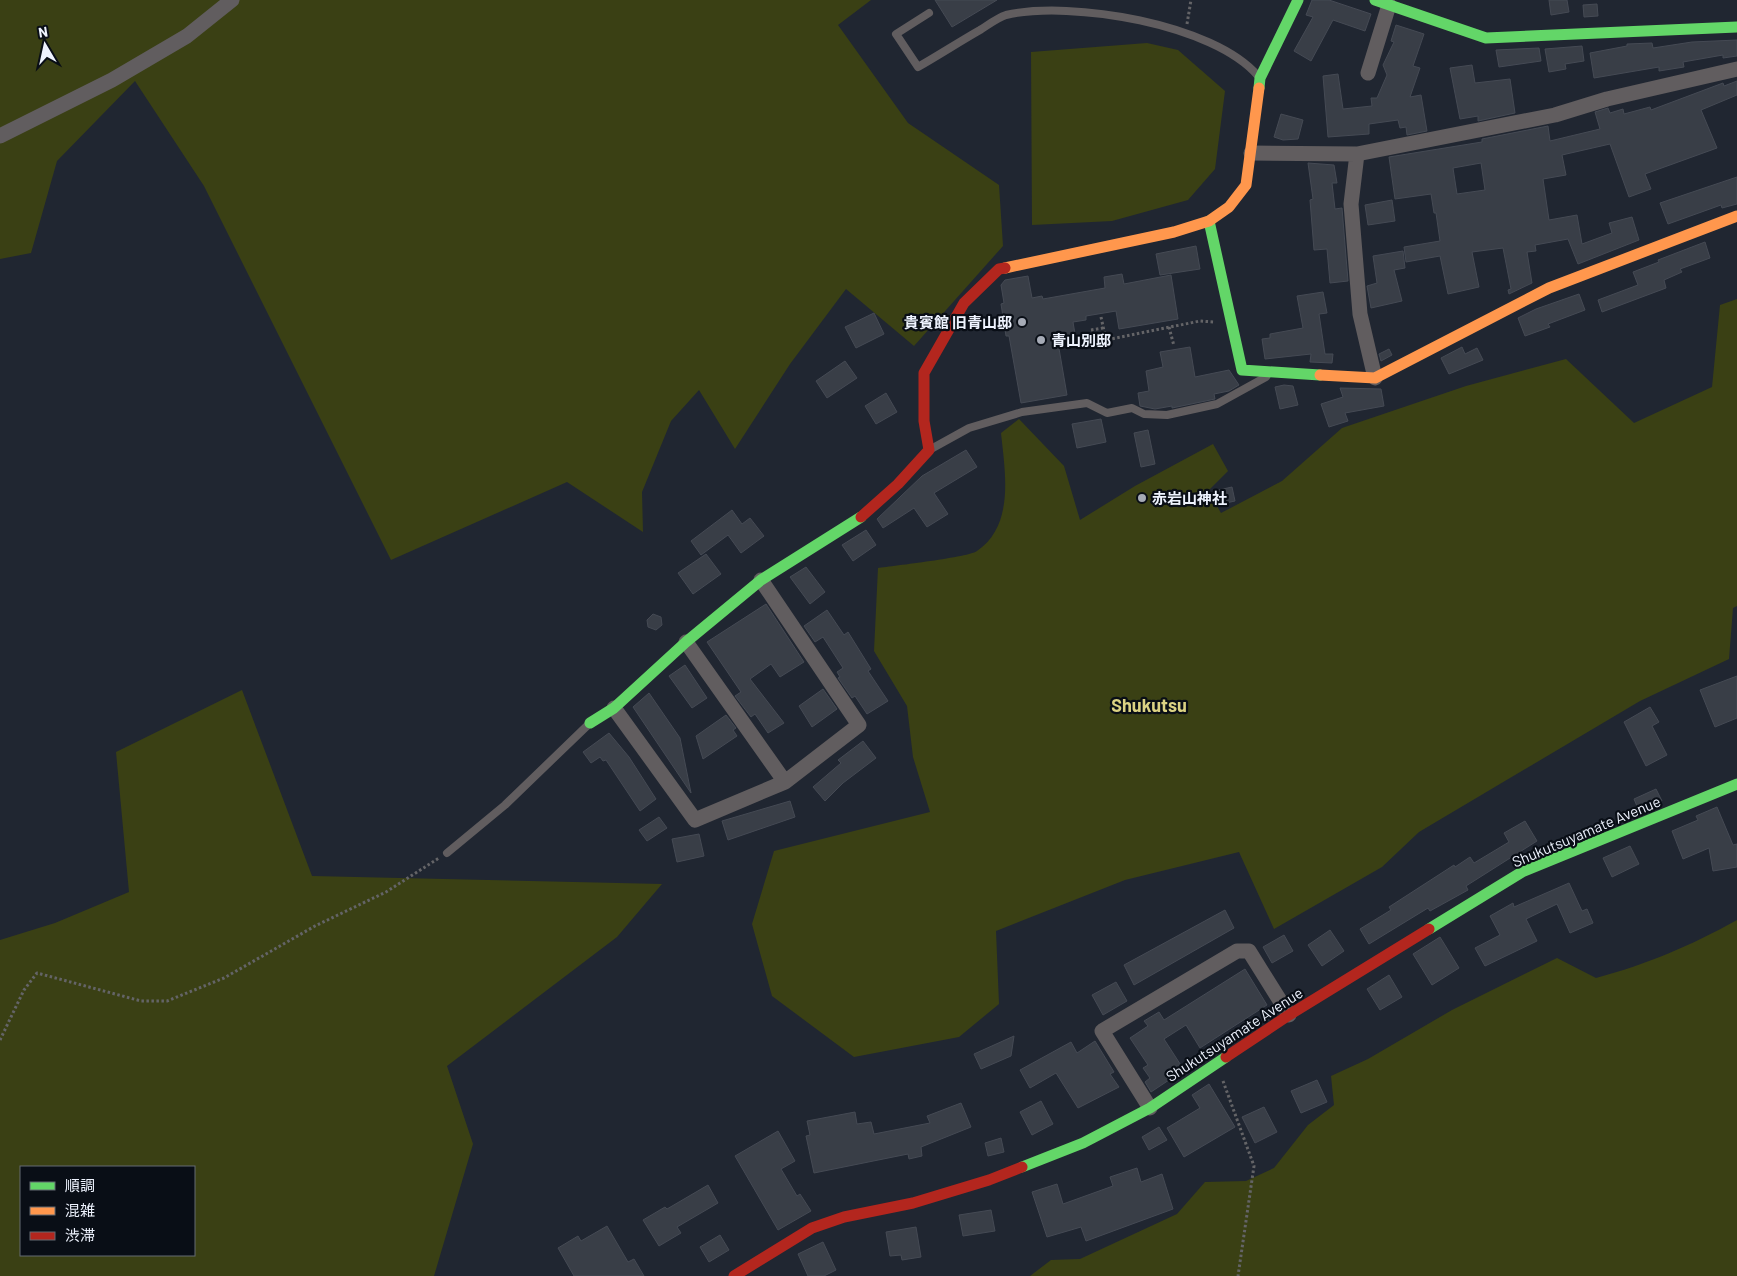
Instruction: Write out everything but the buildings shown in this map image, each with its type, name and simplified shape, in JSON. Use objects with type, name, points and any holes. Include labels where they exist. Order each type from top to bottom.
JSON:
[{"type":"street","points":[[0,136],[112,80],[187,36],[232,0]]},
{"type":"street","points":[[590,723],[614,708],[686,642],[761,580],[858,520],[898,484],[929,450],[924,422],[924,373],[964,303],[999,269],[1014,264],[1174,232],[1209,221],[1229,207],[1246,185],[1260,78],[1298,0]]},
{"type":"street","points":[[1368,73],[1382,2],[1486,38],[1737,27]]},
{"type":"street","points":[[1250,153],[1357,154],[1554,115],[1607,99],[1737,69]]},
{"type":"street","points":[[1357,154],[1351,204],[1360,314],[1375,378]]},
{"type":"street","points":[[1209,221],[1242,370],[1375,378],[1549,288],[1737,216]]},
{"type":"street","points":[[614,708],[695,820],[785,782],[859,724],[761,580]]},
{"type":"street","points":[[686,642],[785,782]]},
{"type":"street","name":"Shukutsuyamate Avenue","points":[[734,1276],[812,1228],[844,1217],[913,1203],[989,1180],[1083,1143],[1150,1108],[1216,1062],[1289,1015],[1522,872],[1737,784]]},
{"type":"street","points":[[1150,1108],[1102,1031],[1237,951],[1249,951],[1289,1015]]},
{"type":"lane","points":[[929,13],[896,34],[918,67],[1006,15],[1028,10],[1086,8],[1148,20],[1186,32],[1227,50],[1249,65],[1260,78]]},
{"type":"lane","points":[[929,450],[969,428],[1022,412],[1087,403],[1107,413],[1132,408],[1144,414],[1167,415],[1217,404],[1275,372]]},
{"type":"lane","points":[[447,853],[505,805],[590,723]]},
{"type":"path","points":[[1186,32],[1191,0]]},
{"type":"path","points":[[1101,317],[1106,340],[1200,321],[1232,323]]},
{"type":"path","points":[[1169,327],[1174,346]]},
{"type":"path","points":[[1091,330],[1103,328]]},
{"type":"path","points":[[0,1040],[24,990],[37,973],[141,1001],[167,1001],[224,978],[314,926],[386,892],[447,853]]},
{"type":"path","points":[[1216,1062],[1254,1166],[1238,1276]]},
{"type":"green space","points":[[0,0],[871,0],[838,25],[908,123],[999,185],[1003,246],[914,346],[846,289],[790,364],[735,449],[699,390],[671,421],[642,492],[643,532],[567,482],[391,560],[204,186],[135,81],[57,161],[31,253],[0,259]]},
{"type":"green space","points":[[1147,43],[1178,50],[1225,91],[1215,169],[1188,200],[1112,221],[1032,225],[1031,52]]},
{"type":"green space","points":[[1737,299],[1737,606],[1733,608],[1729,659],[1640,701],[1419,832],[1382,867],[1274,929],[1239,852],[1125,880],[996,931],[999,1004],[959,1037],[854,1057],[772,996],[752,924],[774,851],[930,812],[913,757],[907,706],[874,651],[878,568],[971,553],[977,551],[989,540],[997,527],[1005,497],[1001,433],[1019,419],[1064,466],[1080,520],[1135,486],[1213,444],[1228,471],[1208,491],[1221,513],[1282,481],[1342,428],[1466,386],[1566,359],[1634,423],[1712,387],[1720,305]]},
{"type":"green space","points":[[242,690],[312,876],[662,884],[617,937],[447,1066],[473,1144],[434,1276],[0,1276],[0,940],[55,923],[129,892],[116,752]]},
{"type":"green space","points":[[1737,920],[1737,1276],[1030,1276],[1051,1260],[1080,1259],[1177,1214],[1205,1182],[1246,1181],[1274,1168],[1308,1125],[1334,1105],[1331,1076],[1368,1059],[1452,1010],[1557,958],[1596,978],[1668,954]]},
{"type":"traffic: fast","points":[[1259,88],[1260,78],[1298,0]]},
{"type":"traffic: fast","points":[[1375,0],[1486,38],[1737,27]]},
{"type":"traffic: fast","points":[[1209,221],[1242,370],[1320,375]]},
{"type":"traffic: fast","points":[[590,723],[614,708],[686,642],[761,580],[861,517]]},
{"type":"traffic: fast","points":[[1429,929],[1522,872],[1737,784]]},
{"type":"traffic: fast","points":[[1022,1167],[1083,1143],[1150,1108],[1226,1057]]},
{"type":"traffic: slow","points":[[1005,268],[1174,232],[1209,221],[1229,207],[1246,185],[1259,88]]},
{"type":"traffic: slow","points":[[1320,375],[1375,378],[1549,288],[1737,216]]},
{"type":"traffic: jam","points":[[861,517],[898,484],[929,450],[924,421],[924,373],[964,303],[999,269],[1005,268]]},
{"type":"traffic: jam","points":[[1226,1057],[1289,1015],[1429,929]]},
{"type":"traffic: jam","points":[[734,1276],[812,1228],[844,1217],[913,1203],[989,1180],[1022,1167]]},
{"type":"place","name":"貴賓館 旧青山邸","points":[[1022,322]]},
{"type":"place","name":"青山別邸","points":[[1041,340]]},
{"type":"place","name":"赤岩山神社","points":[[1142,498]]},
{"type":"district","name":"Shukutsu","points":[[1149,705]]}]
